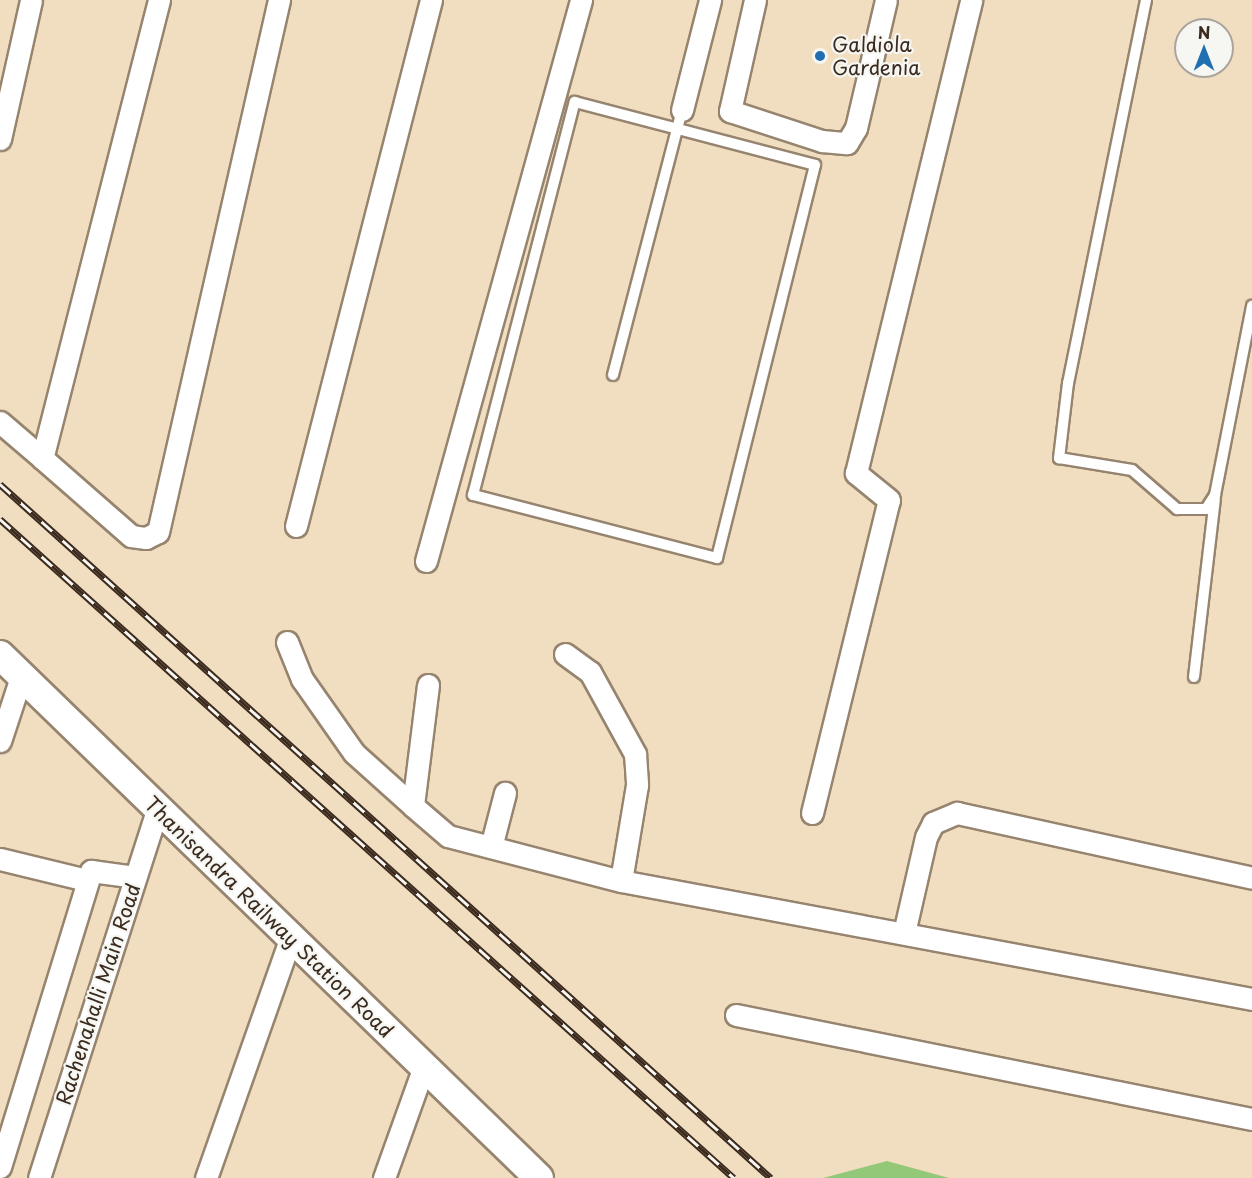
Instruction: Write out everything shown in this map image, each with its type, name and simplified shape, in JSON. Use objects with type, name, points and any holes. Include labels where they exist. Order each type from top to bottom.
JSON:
[{"type":"street","points":[[0,139],[31,0]]},
{"type":"street","points":[[42,458],[159,0]]},
{"type":"street","points":[[0,422],[131,536],[158,532],[279,0]]},
{"type":"street","points":[[296,526],[431,0]]},
{"type":"street","points":[[426,561],[581,0]]},
{"type":"street","points":[[680,120],[710,0]]},
{"type":"street","points":[[755,0],[730,111],[822,141],[847,143],[856,128],[886,0]]},
{"type":"street","points":[[812,813],[889,500],[856,473],[971,0]]},
{"type":"street","points":[[286,642],[302,679],[354,753],[447,836],[621,881],[1252,999]]},
{"type":"street","points":[[565,654],[590,672],[635,754],[637,785],[621,881]]},
{"type":"street","name":"Thanisandra Railway Station Road","points":[[0,655],[290,940],[539,1178]]},
{"type":"street","points":[[0,741],[21,677]]},
{"type":"street","points":[[413,806],[428,685]]},
{"type":"street","points":[[491,847],[505,793]]},
{"type":"street","name":"Rachenahalli Main Road","points":[[39,1178],[157,810]]},
{"type":"street","points":[[904,933],[926,837],[933,823],[957,813],[1252,878]]},
{"type":"street","points":[[0,860],[87,880]]},
{"type":"street","points":[[0,1167],[91,871],[98,869],[135,877]]},
{"type":"street","points":[[206,1178],[290,940]]},
{"type":"street","points":[[736,1015],[1252,1119]]},
{"type":"street","points":[[384,1178],[424,1066]]},
{"type":"lane","points":[[1146,0],[1058,450],[1064,462],[1106,463],[1132,470],[1177,509],[1206,509],[1215,495]]},
{"type":"lane","points":[[575,102],[680,120],[815,165],[717,558],[473,495],[575,102]]},
{"type":"lane","points":[[613,375],[680,120]]},
{"type":"lane","points":[[1194,677],[1215,495],[1252,306]]},
{"type":"green space","points":[[887,1161],[949,1178],[823,1178]]},
{"type":"railway","points":[[0,484],[771,1178]]},
{"type":"railway","points":[[0,519],[734,1178]]},
{"type":"place","name":"Galdiola Gardenia","points":[[820,56]]}]
